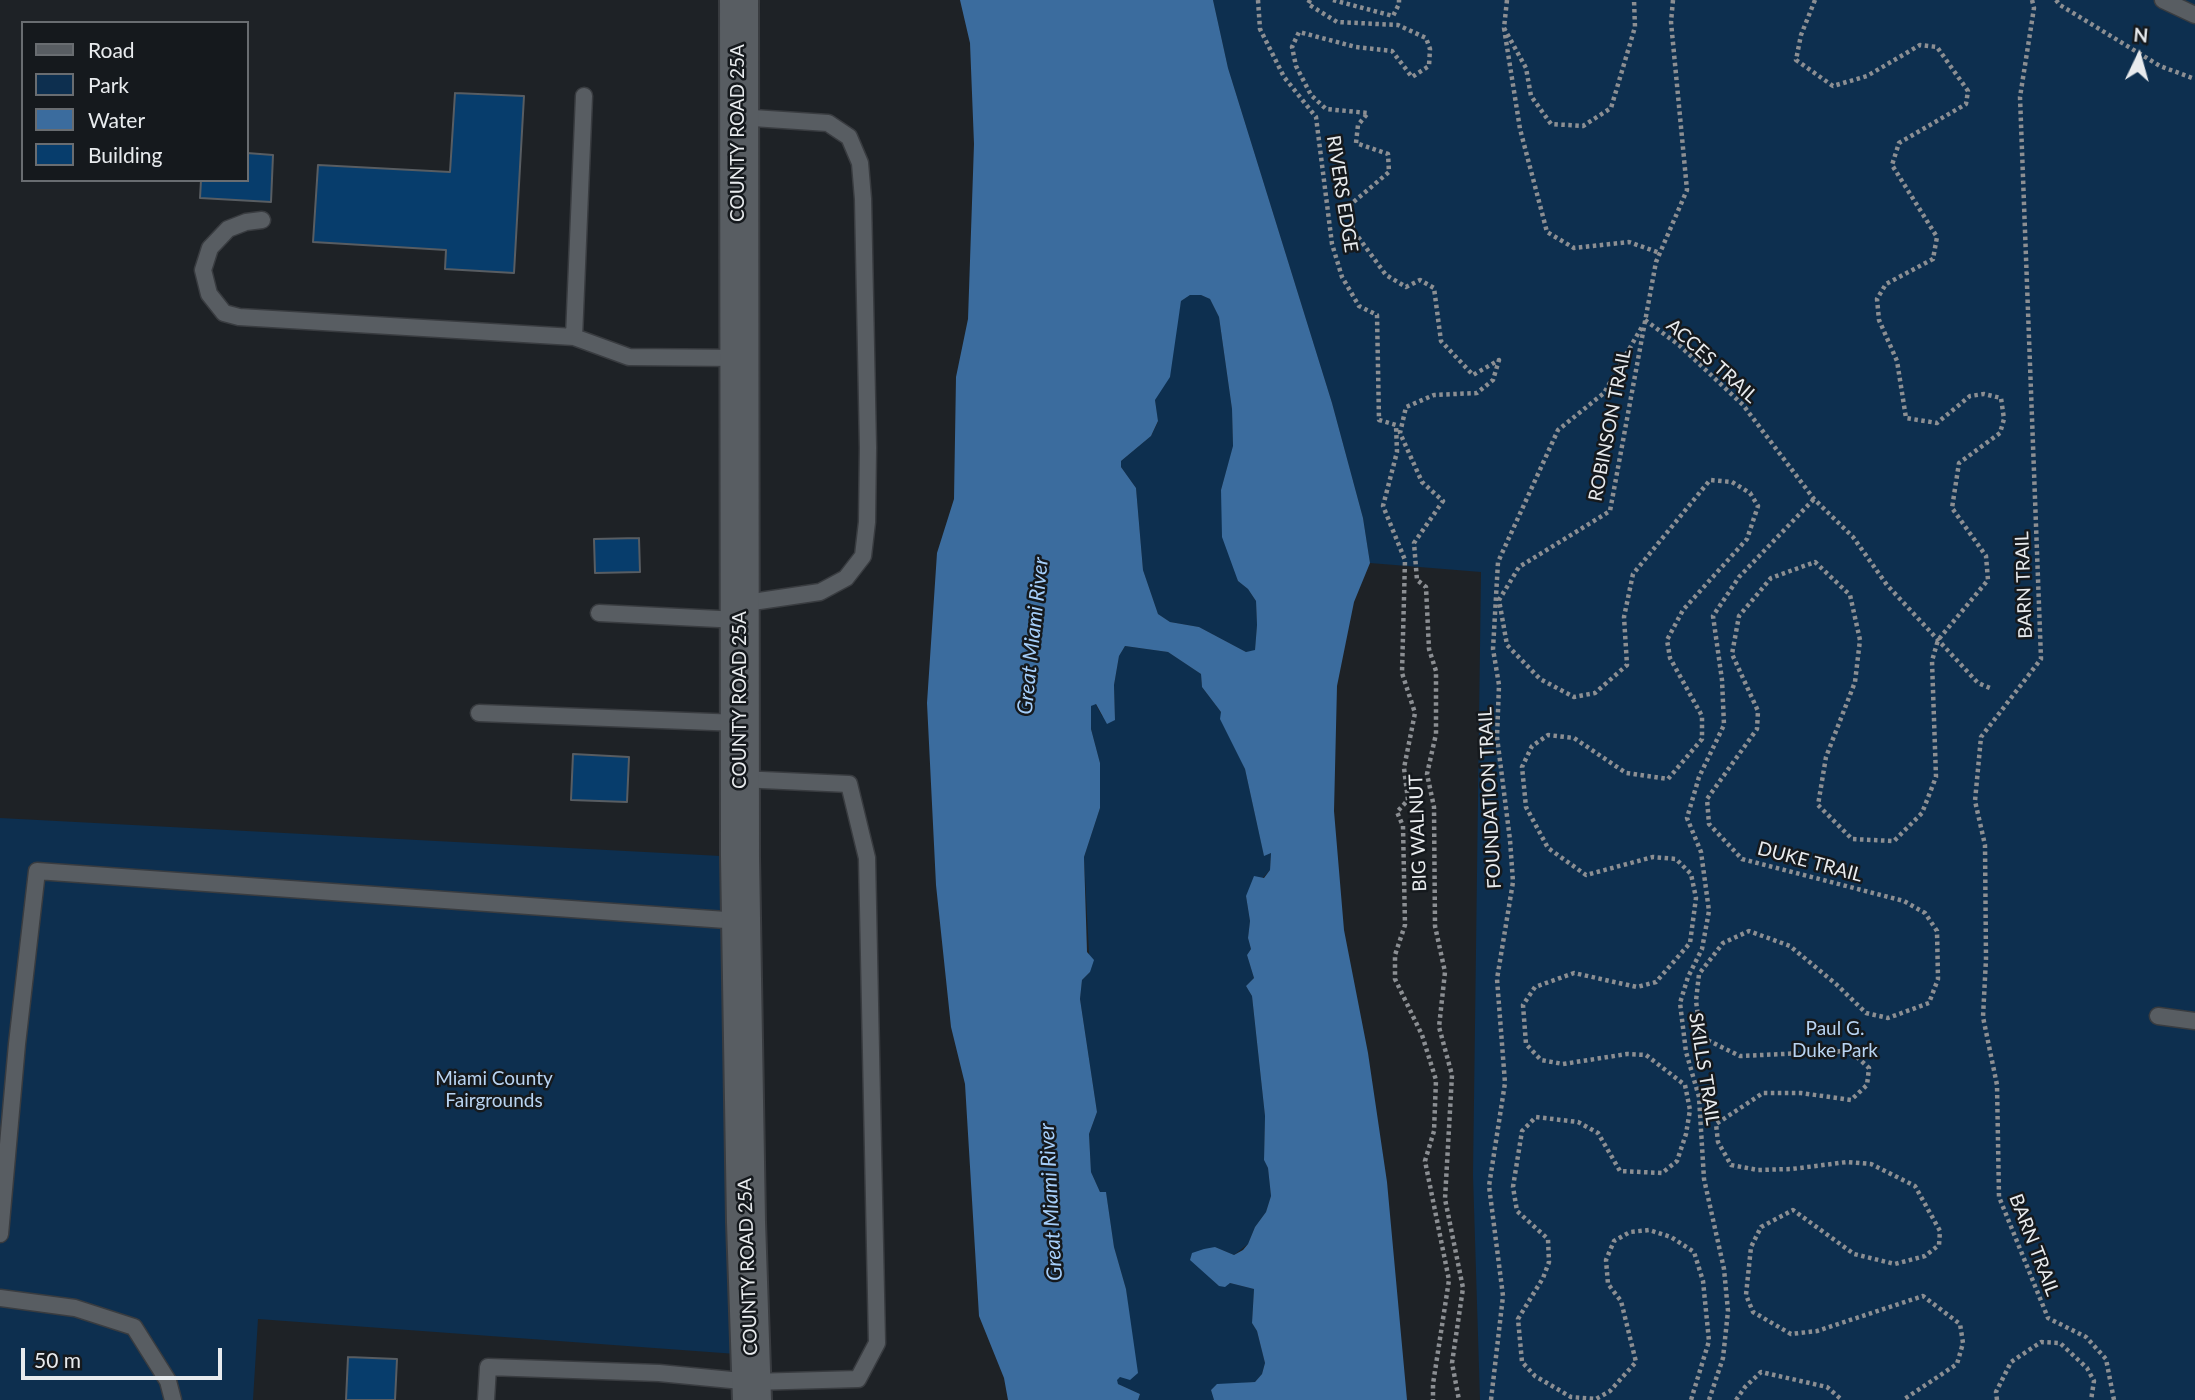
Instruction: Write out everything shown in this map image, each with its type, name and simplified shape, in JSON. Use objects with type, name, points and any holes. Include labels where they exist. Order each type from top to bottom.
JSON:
[{"type":"main road","name":"COUNTY ROAD 25A","points":[[739,0],[740,921],[752,1391]]},
{"type":"lane","points":[[2163,0],[2195,15]]},
{"type":"lane","points":[[574,337],[584,96]]},
{"type":"lane","points":[[599,614],[739,612],[820,592],[846,578],[863,555],[867,522],[868,448],[860,163],[849,137],[828,123],[738,117]]},
{"type":"lane","points":[[262,220],[246,222],[228,229],[210,248],[203,270],[209,294],[224,313],[239,317],[574,337],[629,357],[739,358]]},
{"type":"lane","points":[[479,713],[739,723]]},
{"type":"lane","points":[[486,1400],[488,1367],[659,1373],[752,1391],[858,1379],[877,1343],[867,858],[849,783],[740,779]]},
{"type":"lane","points":[[0,1234],[17,1044],[37,871],[740,921]]},
{"type":"lane","points":[[2158,1016],[2195,1020]]},
{"type":"lane","points":[[0,1298],[75,1308],[134,1327],[168,1381],[173,1400]]},
{"type":"path","name":"RIVERS EDGE","points":[[1258,0],[1260,29],[1284,77],[1316,117],[1332,244],[1342,277],[1359,306],[1377,316],[1379,420],[1396,425],[1397,452],[1383,506],[1405,560],[1402,673],[1415,713],[1404,768],[1408,800],[1397,812],[1403,826],[1405,925],[1395,955],[1395,979],[1422,1035],[1436,1080],[1434,1132],[1424,1161],[1450,1280],[1433,1384],[1433,1400]]},
{"type":"path","name":"BIG WALNUT","points":[[1310,0],[1308,4],[1337,22],[1398,25],[1426,38],[1430,50],[1429,66],[1412,77],[1392,51],[1356,47],[1299,32],[1292,47],[1296,66],[1311,95],[1326,109],[1368,113],[1358,125],[1356,143],[1388,154],[1389,172],[1351,204],[1353,230],[1386,275],[1406,287],[1420,280],[1434,288],[1441,341],[1473,375],[1499,360],[1493,380],[1477,393],[1434,395],[1406,407],[1400,433],[1422,482],[1443,501],[1414,543],[1417,580],[1426,587],[1429,649],[1436,671],[1436,734],[1427,774],[1434,807],[1435,926],[1445,972],[1439,1027],[1452,1075],[1446,1199],[1463,1288],[1452,1363],[1459,1400]]},
{"type":"path","points":[[1334,0],[1393,16],[1399,0]]},
{"type":"path","points":[[1507,0],[1504,28],[1520,129],[1547,232],[1574,248],[1629,243],[1660,253]]},
{"type":"path","points":[[1504,28],[1526,68],[1531,96],[1551,124],[1583,126],[1612,108],[1634,27],[1634,0]]},
{"type":"path","name":"ROBINSON TRAIL","points":[[1673,0],[1671,22],[1687,190],[1656,262],[1610,511],[1520,567],[1499,600],[1507,645],[1540,679],[1574,697],[1595,693],[1628,665],[1624,617],[1633,574],[1710,480],[1732,482],[1751,493],[1758,506],[1747,539],[1683,610],[1667,640],[1670,658],[1702,716],[1702,739],[1668,779],[1626,773],[1574,737],[1548,735],[1532,746],[1522,767],[1526,807],[1548,848],[1586,875],[1653,858],[1676,859],[1691,874],[1696,898],[1690,943],[1656,982],[1637,987],[1574,973],[1535,987],[1523,1005],[1526,1044],[1541,1060],[1563,1064],[1627,1054],[1646,1055],[1685,1085],[1690,1110],[1677,1161],[1662,1174],[1620,1171],[1598,1133],[1578,1122],[1536,1117],[1522,1130],[1513,1187],[1517,1211],[1548,1239],[1549,1262],[1543,1278],[1518,1318],[1522,1362],[1535,1376],[1572,1396],[1596,1399],[1610,1391],[1636,1362],[1621,1301],[1608,1284],[1606,1259],[1614,1241],[1630,1232],[1649,1230],[1671,1237],[1694,1252],[1703,1281],[1709,1340],[1690,1400]]},
{"type":"path","points":[[1815,0],[1801,35],[1796,60],[1833,86],[1867,76],[1920,45],[1937,47],[1968,91],[1966,104],[1899,143],[1892,165],[1937,237],[1933,259],[1886,284],[1877,299],[1879,320],[1897,361],[1906,418],[1937,423],[1970,396],[1984,394],[2001,398],[2004,418],[2000,433],[1959,463],[1952,509],[1986,556],[1988,580],[1938,640]]},
{"type":"path","name":"BARN TRAIL","points":[[2032,0],[2034,8],[2020,97],[2041,659],[1981,737],[1975,801],[1985,845],[1986,959],[1983,1017],[1997,1085],[1998,1197],[2048,1318],[2086,1337],[2106,1359],[2113,1400]]},
{"type":"path","points":[[2056,0],[2160,66],[2195,79]]},
{"type":"path","name":"ACCES TRAIL","points":[[1645,320],[1679,345],[1743,405],[1814,499],[1853,537],[1887,585],[1979,683],[1990,688]]},
{"type":"path","name":"FOUNDATION TRAIL","points":[[1491,1400],[1503,1296],[1489,1186],[1505,1083],[1497,979],[1513,882],[1497,737],[1499,685],[1493,649],[1498,562],[1558,430],[1604,393],[1645,320]]},
{"type":"path","name":"SKILLS TRAIL","points":[[1709,1400],[1723,1358],[1728,1311],[1724,1269],[1704,1179],[1699,1097],[1686,1052],[1680,1003],[1688,977],[1702,949],[1709,911],[1702,852],[1688,818],[1699,777],[1724,725],[1722,680],[1713,616],[1739,577],[1814,499]]},
{"type":"path","name":"DUKE TRAIL","points":[[1903,1400],[1957,1364],[1963,1343],[1960,1324],[1923,1296],[1817,1331],[1791,1334],[1753,1312],[1746,1295],[1751,1247],[1761,1227],[1793,1210],[1854,1254],[1895,1264],[1925,1256],[1939,1245],[1940,1231],[1915,1186],[1871,1164],[1847,1162],[1758,1170],[1731,1165],[1718,1142],[1716,1124],[1763,1093],[1801,1093],[1851,1100],[1867,1085],[1869,1068],[1845,1051],[1740,1056],[1701,1037],[1696,1001],[1699,974],[1723,943],[1749,931],[1790,946],[1866,1013],[1888,1018],[1929,1003],[1938,979],[1937,931],[1925,913],[1904,901],[1742,859],[1709,824],[1707,799],[1757,729],[1758,711],[1732,654],[1739,616],[1771,578],[1815,562],[1850,595],[1860,640],[1855,682],[1826,757],[1818,805],[1852,839],[1894,841],[1923,813],[1936,777],[1932,661],[1938,640]]},
{"type":"path","points":[[1997,1400],[1996,1392],[2011,1362],[2041,1342],[2060,1343],[2087,1368],[2094,1381],[2091,1400]]},
{"type":"path","points":[[1736,1400],[1761,1372],[1827,1387],[1842,1400]]},
{"type":"green space","name":"Paul G. Duke Park","points":[[1213,0],[2195,0],[2195,1400],[1480,1400],[1473,1175],[1481,572],[1370,563],[1363,518],[1332,403],[1228,68]]},
{"type":"green space","points":[[1190,295],[1201,295],[1210,299],[1219,317],[1232,409],[1233,447],[1221,490],[1238,581],[1256,601],[1255,651],[1246,652],[1199,627],[1170,622],[1158,614],[1143,570],[1136,488],[1121,467],[1121,461],[1151,436],[1158,422],[1155,400],[1181,301]]},
{"type":"green space","points":[[1125,646],[1168,652],[1201,674],[1202,687],[1221,712],[1245,769],[1264,855],[1271,852],[1270,870],[1246,896],[1251,949],[1247,955],[1254,978],[1246,986],[1252,996],[1265,1116],[1264,1160],[1268,1168],[1271,1196],[1266,1212],[1255,1227],[1248,1244],[1234,1255],[1215,1247],[1207,1274],[1219,1286],[1230,1283],[1254,1289],[1252,1323],[1257,1331],[1265,1363],[1262,1374],[1255,1382],[1217,1385],[1211,1390],[1214,1400],[1138,1400],[1140,1394],[1118,1384],[1116,1380],[1120,1377],[1130,1325],[1126,1289],[1114,1247],[1106,1193],[1100,1192],[1091,1172],[1089,1134],[1097,1112],[1080,999],[1082,980],[1090,972],[1084,857],[1100,808],[1100,763],[1091,729],[1091,706],[1095,703],[1102,716],[1115,720],[1114,685],[1119,656]]},
{"type":"green space","name":"Miami County Fairgrounds","points":[[0,818],[740,857],[750,1355],[258,1319],[253,1400],[0,1400]]},
{"type":"water","name":"Great Miami River","points":[[960,0],[1213,0],[1228,68],[1332,403],[1363,518],[1370,563],[1354,602],[1337,686],[1334,811],[1344,930],[1368,1053],[1387,1182],[1407,1400],[1214,1400],[1211,1390],[1217,1384],[1255,1382],[1262,1374],[1265,1363],[1257,1331],[1252,1323],[1254,1289],[1230,1283],[1225,1287],[1219,1286],[1190,1260],[1192,1253],[1204,1249],[1215,1247],[1234,1255],[1243,1250],[1266,1212],[1271,1196],[1268,1168],[1264,1160],[1265,1116],[1252,996],[1246,986],[1254,978],[1247,955],[1251,949],[1246,896],[1254,876],[1264,878],[1270,870],[1271,853],[1264,856],[1245,769],[1220,719],[1221,712],[1202,687],[1201,674],[1168,652],[1125,646],[1119,656],[1114,685],[1115,720],[1107,724],[1096,704],[1091,706],[1091,729],[1100,763],[1100,808],[1084,857],[1087,952],[1094,960],[1090,972],[1082,980],[1080,999],[1097,1112],[1089,1134],[1091,1172],[1100,1192],[1106,1192],[1114,1247],[1126,1289],[1138,1373],[1130,1380],[1120,1377],[1117,1380],[1118,1384],[1140,1394],[1138,1400],[1008,1400],[1004,1378],[979,1316],[965,1084],[951,1027],[936,885],[927,703],[937,553],[954,499],[956,377],[968,319],[974,144],[970,43]],"holes":[[[1190,295],[1201,295],[1210,299],[1219,317],[1232,409],[1233,446],[1221,490],[1222,537],[1238,581],[1256,601],[1255,650],[1246,652],[1199,627],[1170,622],[1158,614],[1143,570],[1136,488],[1121,467],[1121,461],[1151,436],[1158,421],[1155,400],[1170,377],[1181,301]]]},
{"type":"building","points":[[455,93],[524,96],[514,273],[445,269],[446,250],[313,242],[318,165],[450,172]]},
{"type":"building","points":[[248,153],[273,155],[271,202],[200,198],[201,182],[248,182]]},
{"type":"building","points":[[639,538],[640,572],[595,573],[594,539]]},
{"type":"building","points":[[573,754],[629,757],[627,802],[571,800]]},
{"type":"building","points":[[348,1357],[397,1359],[395,1400],[346,1400]]}]
